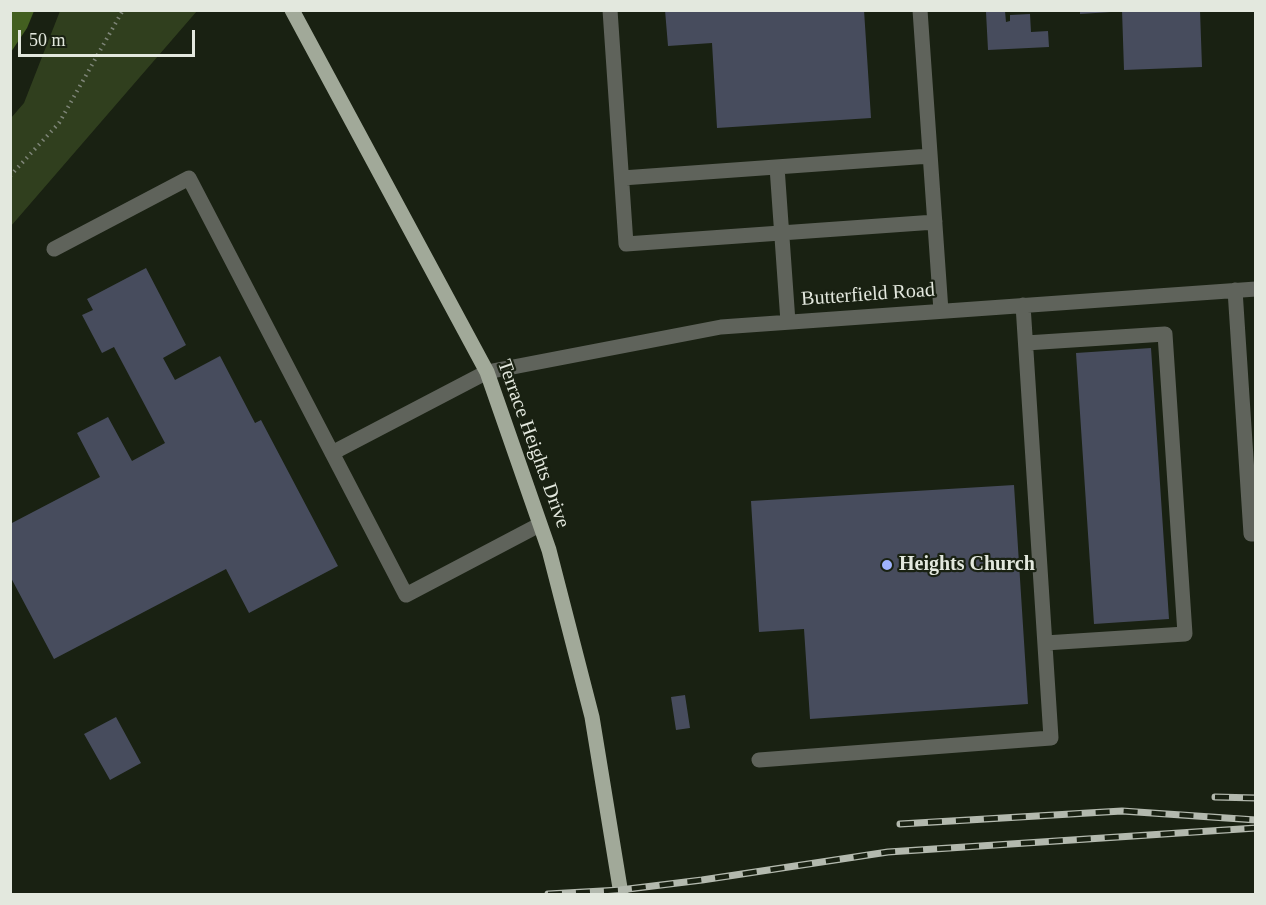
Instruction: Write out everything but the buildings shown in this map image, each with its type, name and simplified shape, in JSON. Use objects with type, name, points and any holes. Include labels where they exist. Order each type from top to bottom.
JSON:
[{"type":"main road","name":"Terrace Heights Drive","points":[[292,10],[487,372],[549,550],[592,717],[621,894]]},
{"type":"street","points":[[610,10],[626,244],[935,222]]},
{"type":"street","points":[[920,10],[941,311]]},
{"type":"street","points":[[622,178],[930,156]]},
{"type":"street","points":[[777,167],[788,322]]},
{"type":"street","points":[[54,249],[189,178],[406,595],[539,525]]},
{"type":"street","name":"Butterfield Road","points":[[332,453],[487,372],[721,327],[1256,289]]},
{"type":"street","points":[[1235,290],[1251,534],[1256,534]]},
{"type":"street","points":[[759,760],[1051,738],[1023,305]]},
{"type":"street","points":[[1026,343],[1165,334],[1185,634],[1045,643]]},
{"type":"path","points":[[10,176],[59,123],[123,10]]},
{"type":"shaded area","points":[[11,10],[34,11],[27,28],[11,52]]},
{"type":"shaded area","points":[[60,11],[197,11],[11,226],[11,118],[24,103]]},
{"type":"railway","points":[[1215,797],[1256,798]]},
{"type":"railway","points":[[900,824],[1122,811],[1256,820]]},
{"type":"railway","points":[[548,894],[620,890],[702,880],[888,852],[1256,828]]},
{"type":"place","name":"Heights Church","points":[[887,565]]}]
